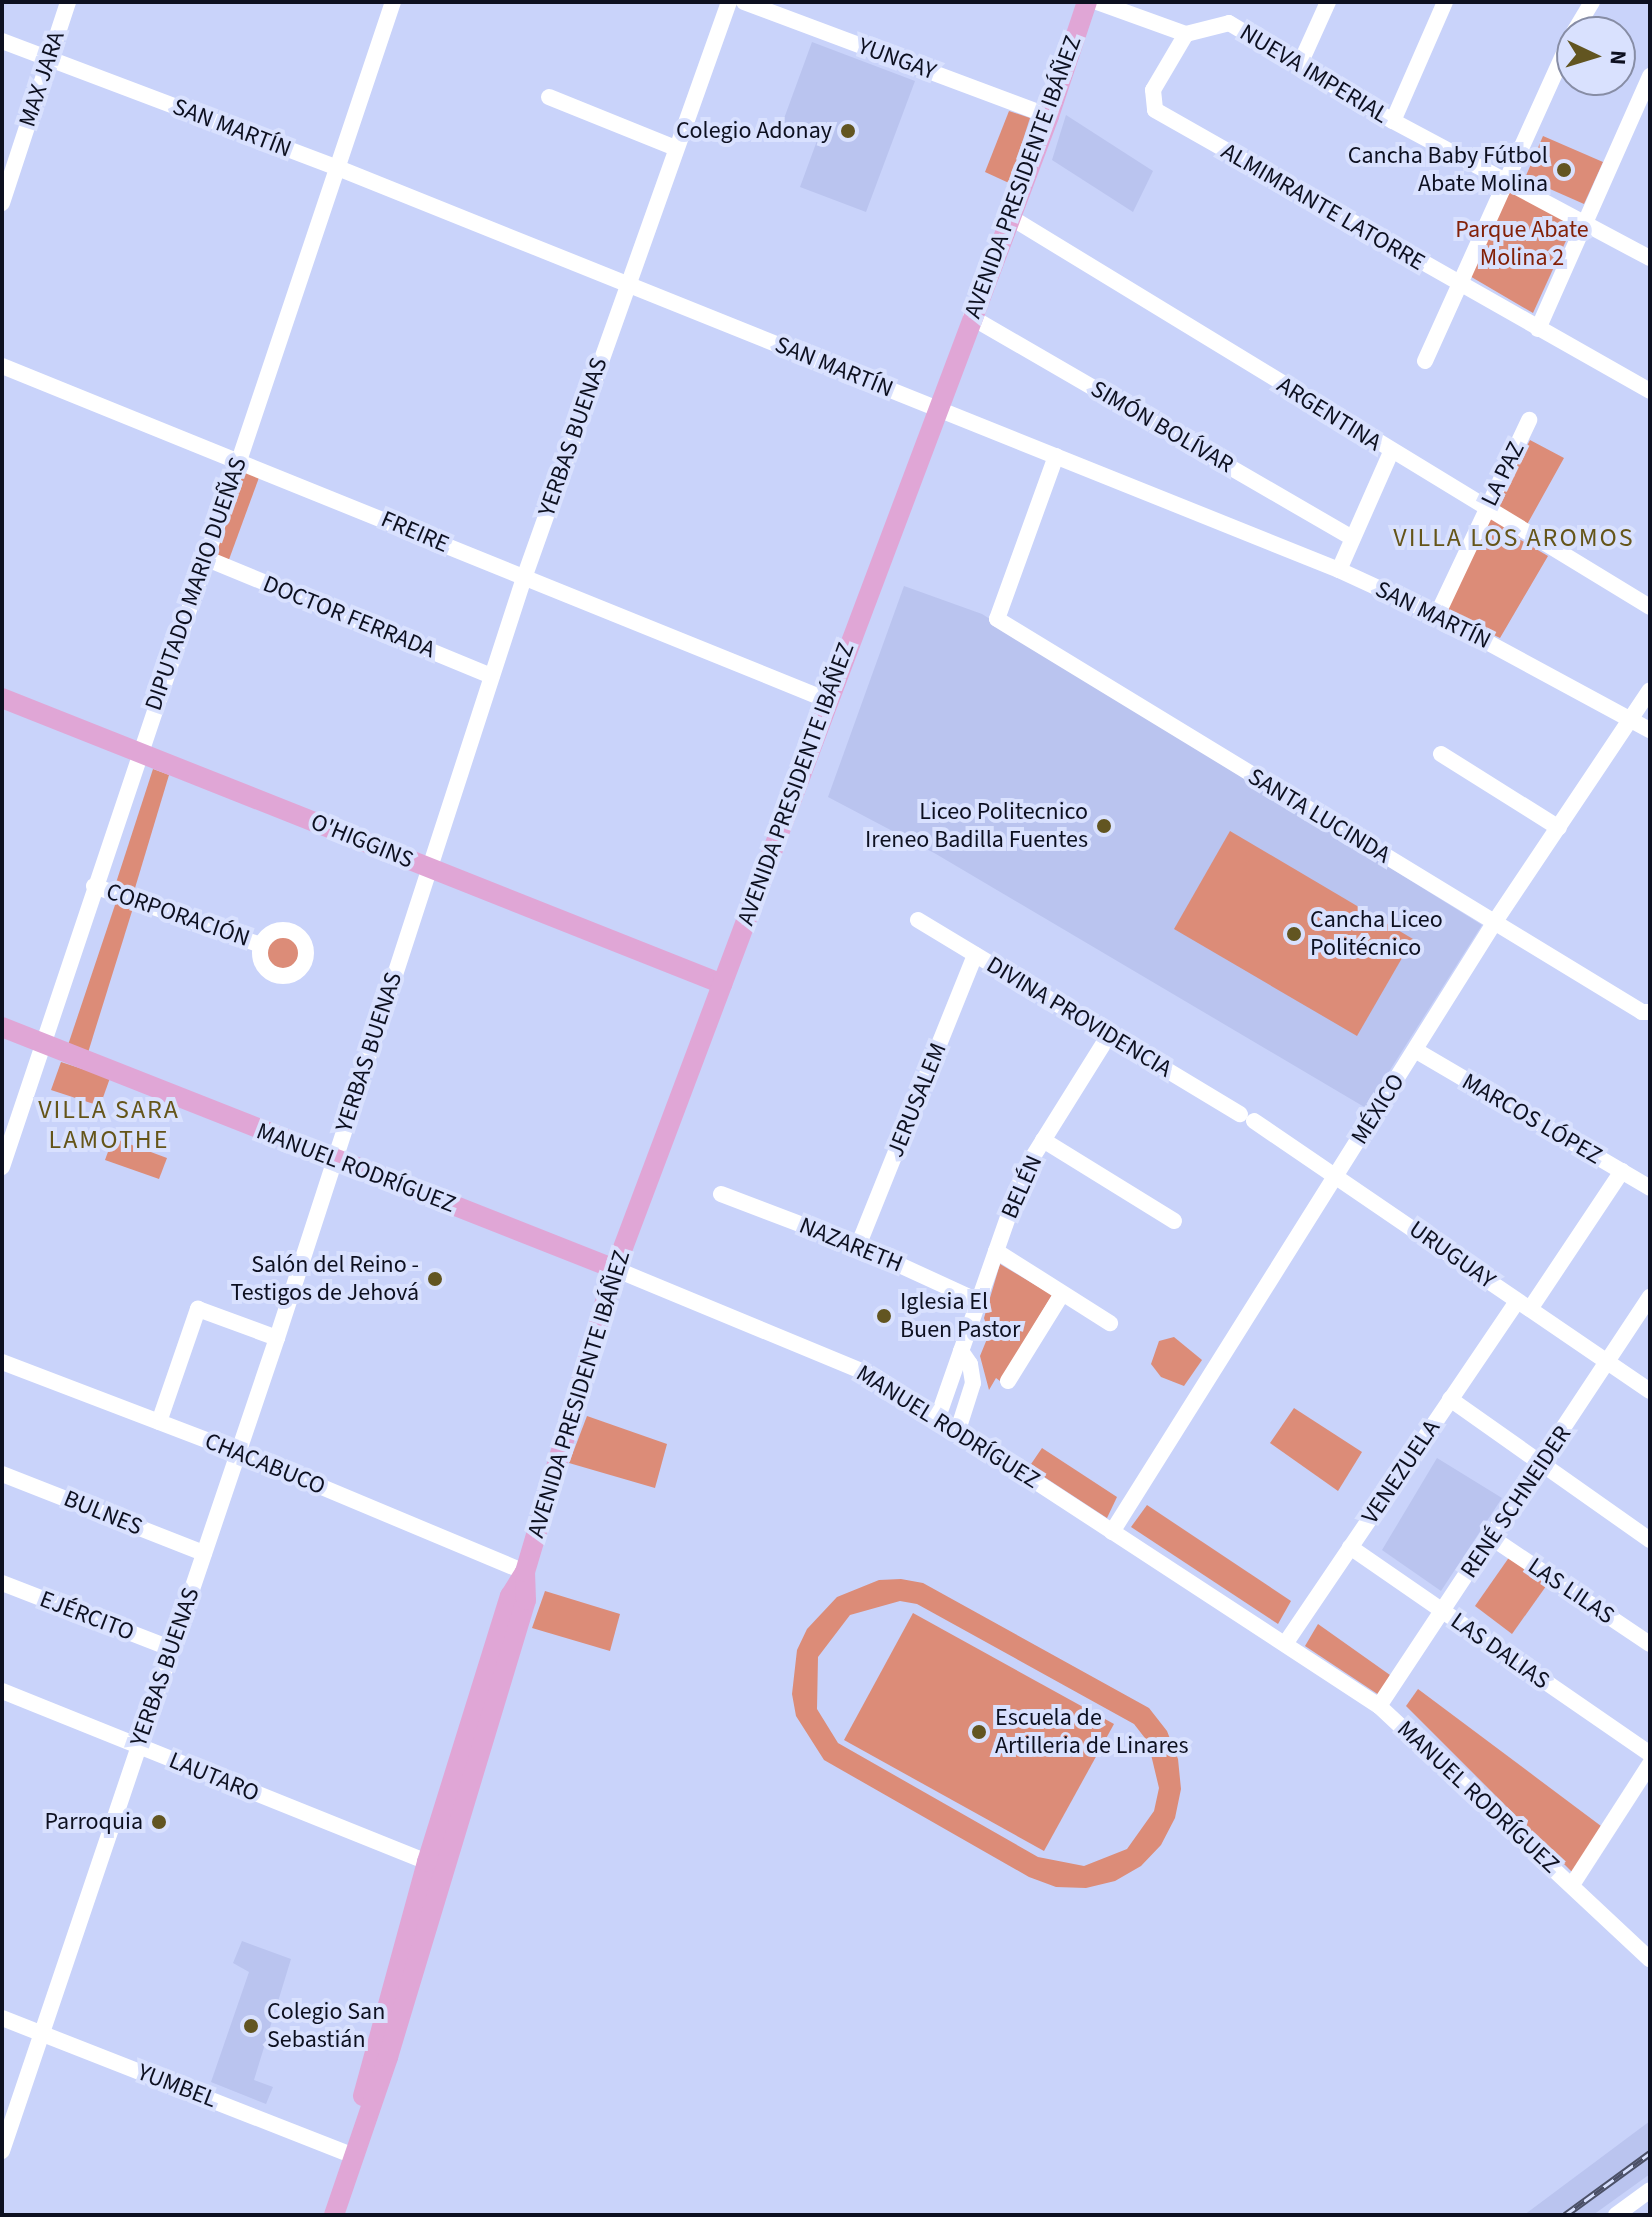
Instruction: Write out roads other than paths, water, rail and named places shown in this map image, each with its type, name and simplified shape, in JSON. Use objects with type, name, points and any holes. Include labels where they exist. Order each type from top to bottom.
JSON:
[{"type":"main road","name":"AVENIDA PRESIDENTE IBÁÑEZ","points":[[334,2215],[352,2155],[375,2046],[437,1862],[510,1596],[525,1572],[615,1269],[936,408],[1049,116],[1087,2]]},
{"type":"main road","name":"O'HIGGINS","points":[[2,698],[722,984]]},
{"type":"main road","name":"MANUEL RODRÍGUEZ","points":[[2,1027],[615,1269]]},
{"type":"street","name":"MAX JARA","points":[[2,203],[68,2]]},
{"type":"street","name":"DIPUTADO MARIO DUEÑAS","points":[[2,1167],[138,752],[393,2]]},
{"type":"street","name":"YERBAS BUENAS","points":[[2,2151],[277,1338],[524,578],[626,284],[729,2]]},
{"type":"street","name":"YUNGAY","points":[[744,2],[1049,116]]},
{"type":"street","points":[[1097,2],[1186,34]]},
{"type":"street","points":[[1300,64],[1328,2]]},
{"type":"street","points":[[1393,121],[1445,2]]},
{"type":"street","name":"NUEVA IMPERIAL","points":[[1186,34],[1229,23],[1393,121],[1650,258]]},
{"type":"street","name":"ALMIMRANTE LATORRE","points":[[1186,34],[1153,90],[1155,110],[1650,391]]},
{"type":"street","name":"SAN MARTÍN","points":[[2,41],[338,168],[1339,570],[1437,615],[1650,730]]},
{"type":"street","points":[[1425,361],[1461,286],[1503,181],[1556,70]]},
{"type":"street","points":[[1538,329],[1650,76]]},
{"type":"street","points":[[549,97],[675,148]]},
{"type":"street","name":"ARGENTINA","points":[[1010,217],[1486,511],[1650,607]]},
{"type":"street","name":"SIMÓN BOLÍVAR","points":[[971,317],[1353,538]]},
{"type":"street","name":"FREIRE","points":[[2,366],[239,459],[827,700]]},
{"type":"street","name":"LA PAZ","points":[[1437,615],[1529,420]]},
{"type":"street","points":[[1339,570],[1391,452]]},
{"type":"street","name":"SANTA LUCINDA","points":[[1056,456],[997,619],[1494,923],[1646,1012]]},
{"type":"street","name":"DOCTOR FERRADA","points":[[205,558],[492,676]]},
{"type":"street","name":"MÉXICO","points":[[1112,1532],[1494,923],[1650,690]]},
{"type":"street","points":[[1441,754],[1559,828]]},
{"type":"street","name":"CORPORACIÓN","points":[[94,886],[261,945]]},
{"type":"street","name":"DIVINA PROVIDENCIA","points":[[918,920],[1247,1118]]},
{"type":"street","name":"JERUSALEM","points":[[858,1246],[975,955]]},
{"type":"street","name":"BELÉN","points":[[938,1417],[1024,1171],[1109,1035]]},
{"type":"street","name":"MARCOS LÓPEZ","points":[[1415,1050],[1650,1188]]},
{"type":"street","name":"URUGUAY","points":[[1247,1118],[1337,1175],[1650,1391]]},
{"type":"street","points":[[1043,1140],[1174,1221]]},
{"type":"street","name":"VENEZUELA","points":[[1285,1644],[1450,1399],[1622,1171]]},
{"type":"street","name":"NAZARETH","points":[[721,1194],[858,1246],[978,1301]]},
{"type":"street","points":[[996,1251],[1110,1323]]},
{"type":"street","name":"MANUEL RODRÍGUEZ","points":[[615,1269],[860,1369],[1379,1706],[1650,1960]]},
{"type":"street","points":[[1008,1381],[1062,1294]]},
{"type":"street","name":"RENÉ SCHNEIDER","points":[[1379,1706],[1609,1364],[1650,1297]]},
{"type":"street","points":[[159,1422],[198,1309],[277,1338]]},
{"type":"street","points":[[958,1430],[973,1383],[970,1364],[961,1351]]},
{"type":"street","name":"CHACABUCO","points":[[2,1362],[238,1452],[525,1572]]},
{"type":"street","points":[[1450,1399],[1650,1540]]},
{"type":"street","name":"BULNES","points":[[2,1474],[204,1553]]},
{"type":"street","name":"LAS LILAS","points":[[1492,1538],[1650,1644]]},
{"type":"street","name":"LAS DALIAS","points":[[1350,1547],[1650,1754]]},
{"type":"street","name":"EJÉRCITO","points":[[2,1583],[172,1649]]},
{"type":"street","name":"LAUTARO","points":[[2,1691],[437,1862]]},
{"type":"street","points":[[1572,1885],[1650,1764]]},
{"type":"street","name":"YUMBEL","points":[[2,2018],[352,2155]]},
{"type":"street","points":[[1616,2215],[1650,2190]]},
{"type":"railway","points":[[1565,2215],[1650,2153]]},
{"type":"place","name":"Colegio Adonay","points":[[848,131]]},
{"type":"place","name":"Cancha Baby Fútbol Abate Molina","points":[[1564,170]]},
{"type":"place","name":"Liceo Politecnico Ireneo Badilla Fuentes","points":[[1104,826]]},
{"type":"place","name":"Cancha Liceo Politécnico","points":[[1294,934]]},
{"type":"place","name":"Salón del Reino - Testigos de Jehová","points":[[435,1279]]},
{"type":"place","name":"Iglesia El Buen Pastor","points":[[884,1316]]},
{"type":"place","name":"Escuela de Artilleria de Linares","points":[[979,1732]]},
{"type":"place","name":"Parroquia","points":[[159,1822]]},
{"type":"place","name":"Colegio San Sebastián","points":[[251,2026]]},
{"type":"district","name":"VILLA LOS AROMOS","points":[[1514,538]]},
{"type":"district","name":"VILLA SARA LAMOTHE","points":[[109,1125]]},
{"type":"park label","name":"Parque Abate Molina 2","points":[[1522,244]]}]
